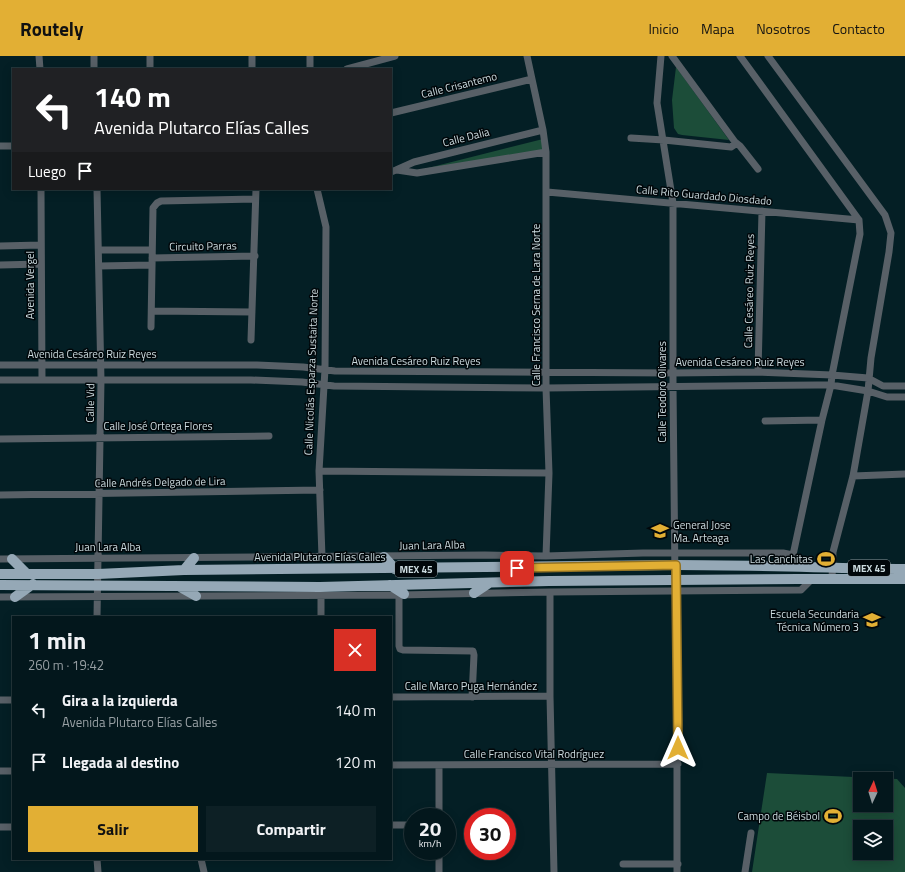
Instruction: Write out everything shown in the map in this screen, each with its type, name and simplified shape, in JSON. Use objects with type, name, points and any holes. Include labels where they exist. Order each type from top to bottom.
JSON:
[{"type":"main road","points":[[384,557],[395,569]]},
{"type":"main road","points":[[184,570],[194,558]]},
{"type":"main road","points":[[12,559],[27,574]]},
{"type":"main road","name":"Avenida Plutarco Elías Calles","points":[[0,574],[98,574],[184,570],[676,565],[905,569]]},
{"type":"main road","name":"MEX 45","points":[[0,585],[98,584],[320,587],[550,581],[905,579]]},
{"type":"main road","points":[[474,593],[490,583]]},
{"type":"main road","points":[[15,597],[33,584]]},
{"type":"main road","points":[[390,585],[401,595]]},
{"type":"main road","points":[[178,586],[196,596]]},
{"type":"street","points":[[40,56],[40,68]]},
{"type":"street","points":[[94,56],[94,68]]},
{"type":"street","points":[[150,56],[150,68]]},
{"type":"street","points":[[252,56],[252,68]]},
{"type":"street","points":[[310,56],[310,68]]},
{"type":"street","points":[[351,68],[395,56]]},
{"type":"street","name":"Calle Francisco Serna de Lara Norte","points":[[528,56],[546,152],[546,388],[549,473],[546,556]]},
{"type":"street","name":"Calle Teodoro Olivares","points":[[661,56],[658,103],[673,203],[673,386],[675,580],[677,591],[677,872]]},
{"type":"street","points":[[672,56],[735,142],[740,146],[758,169]]},
{"type":"street","points":[[740,56],[859,220],[860,234],[831,385],[793,555]]},
{"type":"street","points":[[768,56],[885,215],[891,233],[868,378],[868,391],[853,476],[833,552],[832,579]]},
{"type":"street","name":"Calle Crisantemo","points":[[392,113],[532,78]]},
{"type":"street","name":"Calle Dalia","points":[[394,171],[414,162],[543,130]]},
{"type":"street","points":[[631,138],[731,147],[735,142]]},
{"type":"street","points":[[0,146],[12,146]]},
{"type":"street","name":"Calle Dalia","points":[[394,171],[417,173],[546,152]]},
{"type":"street","name":"Avenida Vergel","points":[[41,190],[42,380]]},
{"type":"street","name":"Calle Vid","points":[[97,190],[101,380],[97,616]]},
{"type":"street","points":[[251,340],[256,190]]},
{"type":"street","name":"Calle Nicolás Esparza Sustaita Norte","points":[[316,190],[326,227],[325,369],[319,471],[322,557]]},
{"type":"street","name":"Calle Rito Guardado Diosdado","points":[[547,192],[859,220]]},
{"type":"street","points":[[151,327],[154,208],[159,202],[256,199]]},
{"type":"street","name":"Calle Cesáreo Ruiz Reyes","points":[[758,372],[762,211]]},
{"type":"street","points":[[0,246],[41,245]]},
{"type":"street","points":[[99,250],[152,250]]},
{"type":"street","name":"Circuito Parras","points":[[99,266],[255,256]]},
{"type":"street","points":[[0,266],[41,264]]},
{"type":"street","points":[[152,311],[252,312]]},
{"type":"street","name":"Avenida Cesáreo Ruiz Reyes","points":[[0,365],[257,365],[303,367],[334,371],[673,373],[758,372],[868,378],[883,386],[905,386]]},
{"type":"street","name":"Avenida Cesáreo Ruiz Reyes","points":[[0,380],[250,380],[302,382],[324,385],[546,388],[831,385],[868,391],[887,397],[905,397]]},
{"type":"street","points":[[765,420],[822,420]]},
{"type":"street","name":"Calle José Ortega Flores","points":[[0,439],[269,436]]},
{"type":"street","points":[[319,471],[549,473]]},
{"type":"street","points":[[853,476],[905,474]]},
{"type":"street","name":"Calle Andrés Delgado de Lira","points":[[0,495],[320,490]]},
{"type":"street","name":"Juan Lara Alba","points":[[0,559],[783,553],[793,555],[812,568]]},
{"type":"street","points":[[485,555],[485,568]]},
{"type":"street","points":[[0,597],[401,595],[801,590],[812,579]]},
{"type":"street","points":[[550,592],[550,696],[554,872]]},
{"type":"street","points":[[321,595],[321,616]]},
{"type":"street","points":[[401,595],[400,649],[473,651],[472,697]]},
{"type":"street","name":"Calle Marco Puga Hernández","points":[[392,697],[550,696]]},
{"type":"street","points":[[0,700],[12,700]]},
{"type":"street","name":"Calle Francisco Vital Rodríguez","points":[[392,765],[678,764]]},
{"type":"street","points":[[439,765],[439,808]]},
{"type":"street","points":[[0,771],[12,771]]},
{"type":"street","points":[[392,825],[404,825]]},
{"type":"street","points":[[0,827],[12,828]]},
{"type":"street","points":[[745,872],[751,833]]},
{"type":"street","points":[[97,860],[98,872]]},
{"type":"street","points":[[201,860],[204,872]]},
{"type":"street","points":[[439,860],[439,872]]},
{"type":"street","points":[[623,864],[678,864]]},
{"type":"green space","points":[[676,67],[729,140],[678,134],[674,128],[672,100]]},
{"type":"green space","points":[[543,139],[544,151],[424,169]]},
{"type":"green space","name":"Campo de Béisbol","points":[[767,773],[853,777],[853,812],[893,812],[893,779],[897,779],[905,788],[905,872],[752,872]]},
{"type":"place","name":"General Jose Ma. Arteaga","points":[[660,531]]},
{"type":"place","name":"Las Canchitas","points":[[826,559]]},
{"type":"place","name":"Escuela Secundaria Técnica Número 3","points":[[872,620]]},
{"type":"place","name":"Campo de Béisbol","points":[[833,816]]},
{"type":"route","points":[[517,568],[676,565],[678,748]]}]
